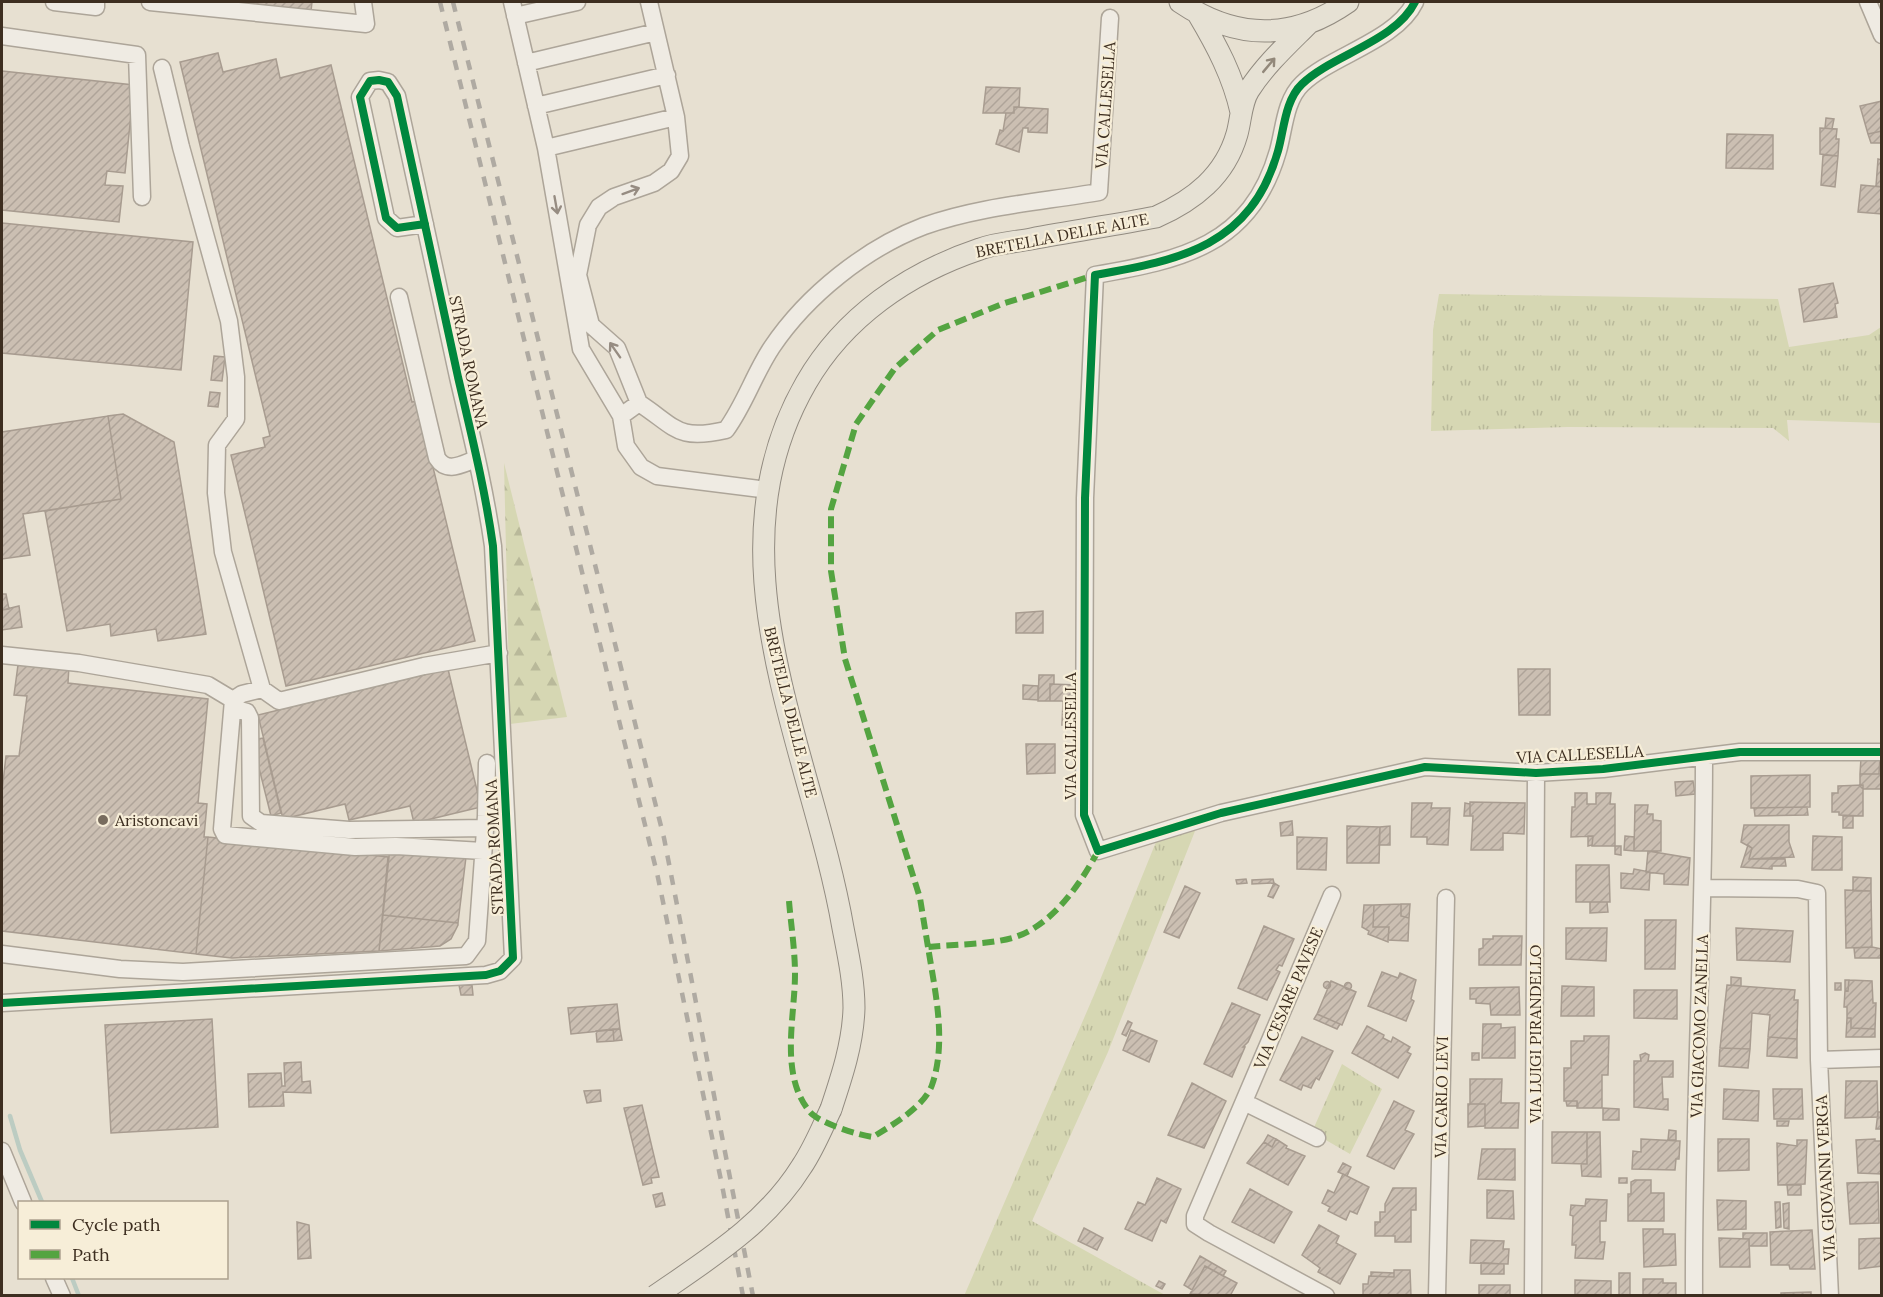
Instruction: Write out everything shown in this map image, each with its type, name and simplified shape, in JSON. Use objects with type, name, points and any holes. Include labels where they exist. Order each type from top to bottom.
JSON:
[{"type":"main road","points":[[1180,2],[1219,24],[1252,30],[1286,29],[1308,24],[1348,2]]},
{"type":"main road","points":[[1198,14],[1227,66],[1236,88],[1242,114]]},
{"type":"main road","name":"BRETELLA DELLE ALTE","points":[[655,1296],[740,1238],[767,1212],[802,1166],[831,1109],[853,1033],[851,972],[839,903],[774,656],[764,594],[768,490],[782,436],[797,399],[818,363],[873,305],[920,273],[983,248],[1156,217],[1201,193],[1217,175],[1236,137],[1248,91],[1308,24]]},
{"type":"street","points":[[54,2],[96,7],[96,2]]},
{"type":"street","points":[[150,2],[366,24],[363,2]]},
{"type":"street","points":[[577,2],[513,9],[546,148],[581,349],[621,416],[626,446],[641,467],[657,476],[768,490]]},
{"type":"street","points":[[621,416],[639,403],[617,348],[591,325],[578,275],[588,225],[598,207],[614,197],[654,183],[671,171],[680,156],[676,117],[649,2]]},
{"type":"street","name":"VIA CALLESELLA","points":[[1415,2],[1388,31],[1322,67],[1300,85],[1288,106],[1275,162],[1262,192],[1252,208],[1221,236],[1182,255],[1095,275],[1085,498],[1084,815],[1098,851],[1221,813],[1425,767],[1536,773],[1740,752],[1881,752]]},
{"type":"street","points":[[1869,2],[1881,34]]},
{"type":"street","name":"VIA CALLESELLA","points":[[639,403],[679,432],[702,436],[726,430],[740,412],[772,347],[788,327],[837,278],[864,259],[904,235],[954,217],[1022,203],[1099,192],[1110,18]]},
{"type":"street","points":[[526,63],[656,32]]},
{"type":"street","points":[[2,36],[137,55],[142,197]]},
{"type":"street","points":[[162,68],[181,147],[229,321],[236,377],[236,418],[218,445],[216,493],[223,552],[262,689],[279,701],[424,666],[498,653]]},
{"type":"street","points":[[536,106],[666,75]]},
{"type":"street","name":"STRADA ROMANA","points":[[2,1003],[486,975],[500,970],[513,958],[494,546],[476,459],[425,224],[397,96],[388,82],[370,81],[360,97],[386,218],[397,228],[425,224]]},
{"type":"street","points":[[546,148],[676,117]]},
{"type":"street","points":[[399,297],[437,458],[445,466],[451,467],[476,459]]},
{"type":"street","points":[[2,655],[79,663],[208,685],[247,712],[250,718],[251,816],[261,823],[349,830],[485,828]]},
{"type":"street","points":[[262,689],[242,694],[233,704],[222,829],[225,835],[355,847],[396,846],[483,851]]},
{"type":"street","name":"VIA GIACOMO ZANELLA","points":[[1694,1296],[1693,1197],[1704,888],[1704,757]]},
{"type":"street","points":[[2,954],[120,969],[183,972],[466,956],[477,941],[487,763]]},
{"type":"street","name":"VIA LUIGI PIRANDELLO","points":[[1533,1296],[1536,773]]},
{"type":"street","name":"VIA GIOVANNI VERGA","points":[[1704,888],[1798,889],[1817,893],[1819,1060],[1830,1296]]},
{"type":"street","name":"VIA CESARE PAVESE","points":[[1326,1296],[1195,1224],[1195,1216],[1332,894]]},
{"type":"street","name":"VIA CARLO LEVI","points":[[1437,1296],[1446,898]]},
{"type":"street","points":[[1819,1060],[1881,1058]]},
{"type":"street","points":[[1244,1102],[1317,1138]]},
{"type":"street","points":[[2,1150],[22,1201]]},
{"type":"street","points":[[54,1279],[62,1296]]},
{"type":"green space","points":[[1439,294],[1778,299],[1789,347],[1869,335],[1881,327],[1881,423],[1787,420],[1789,441],[1773,428],[1568,427],[1431,431],[1433,330]]},
{"type":"green space","points":[[504,463],[567,717],[510,724]]},
{"type":"green space","points":[[1197,826],[1108,1052],[1032,1221],[1165,1295],[964,1296],[1094,995],[1158,837]]},
{"type":"green space","points":[[1342,1064],[1382,1089],[1350,1154],[1312,1132]]},
{"type":"building","points":[[214,2],[312,2],[311,11]]},
{"type":"building","points":[[218,53],[223,72],[276,59],[280,78],[331,65],[412,402],[417,401],[475,641],[286,686],[231,455],[265,447],[263,438],[270,436],[180,62]]},
{"type":"building","points":[[2,71],[134,85],[125,173],[107,171],[105,185],[123,186],[119,222],[2,210]]},
{"type":"building","points":[[986,87],[1020,88],[1019,107],[1014,107],[1014,113],[983,113]]},
{"type":"building","points":[[1882,101],[1882,131],[1868,134],[1860,106]]},
{"type":"building","points":[[1014,107],[1048,109],[1047,133],[1028,132],[1028,128],[1023,128],[1019,152],[996,144],[1000,130],[1003,131],[1006,113],[1014,113]]},
{"type":"building","points":[[1826,118],[1834,119],[1832,129],[1825,128]]},
{"type":"building","points":[[1820,128],[1837,129],[1838,156],[1820,154]]},
{"type":"building","points":[[1882,131],[1882,143],[1871,143],[1868,134]]},
{"type":"building","points":[[1727,134],[1773,135],[1773,169],[1726,168]]},
{"type":"building","points":[[1823,155],[1838,156],[1835,187],[1821,185]]},
{"type":"building","points":[[1878,159],[1882,160],[1882,187],[1876,186]]},
{"type":"building","points":[[1861,185],[1882,187],[1882,214],[1858,212]]},
{"type":"building","points":[[2,223],[193,242],[181,370],[2,353]]},
{"type":"building","points":[[1833,283],[1838,303],[1835,304],[1837,317],[1804,322],[1799,289]]},
{"type":"building","points":[[214,356],[225,357],[222,381],[211,380]]},
{"type":"building","points":[[210,392],[220,393],[218,407],[208,406]]},
{"type":"building","points":[[123,414],[174,442],[206,634],[158,641],[156,629],[111,636],[110,624],[67,631],[45,511],[121,499],[108,416]]},
{"type":"building","points":[[108,416],[121,499],[23,514],[30,555],[2,559],[2,432]]},
{"type":"building","points":[[2,594],[6,594],[9,609],[2,610]]},
{"type":"building","points":[[19,606],[22,627],[2,630],[2,610]]},
{"type":"building","points":[[1043,611],[1043,633],[1016,633],[1016,613]]},
{"type":"building","name":"Aristoncavi","points":[[18,665],[69,665],[68,683],[208,699],[198,803],[207,804],[204,837],[208,837],[196,954],[2,931],[2,791],[6,756],[19,756],[27,696],[14,695]]},
{"type":"building","points":[[448,669],[481,807],[414,823],[410,806],[349,820],[345,804],[283,819],[258,715]]},
{"type":"building","points":[[1518,669],[1550,669],[1550,715],[1519,715]]},
{"type":"building","points":[[1039,675],[1054,675],[1054,684],[1050,684],[1050,701],[1038,701]]},
{"type":"building","points":[[1050,684],[1078,685],[1077,725],[1062,725],[1063,701],[1050,701]]},
{"type":"building","points":[[1023,685],[1038,686],[1038,700],[1023,699]]},
{"type":"building","points":[[263,738],[281,813],[271,816],[252,740]]},
{"type":"building","points":[[1026,744],[1055,744],[1055,773],[1027,774]]},
{"type":"building","points":[[1861,758],[1880,758],[1879,774],[1860,774]]},
{"type":"building","points":[[1860,774],[1882,774],[1882,789],[1863,789],[1860,786]]},
{"type":"building","points":[[1810,775],[1810,807],[1751,808],[1751,776]]},
{"type":"building","points":[[1693,781],[1695,794],[1676,796],[1675,782]]},
{"type":"building","points":[[1863,785],[1863,816],[1839,815],[1839,812],[1832,812],[1832,793],[1838,793],[1838,786]]},
{"type":"building","points":[[1575,793],[1587,793],[1587,804],[1596,804],[1596,793],[1611,793],[1610,804],[1615,804],[1615,846],[1592,846],[1593,836],[1571,837]]},
{"type":"building","points":[[1470,802],[1525,803],[1524,834],[1503,833],[1503,850],[1471,850],[1473,816],[1470,816]]},
{"type":"building","points":[[1412,803],[1432,803],[1431,808],[1450,808],[1448,845],[1427,844],[1427,837],[1411,837]]},
{"type":"building","points":[[1465,803],[1470,804],[1470,816],[1464,816]]},
{"type":"building","points":[[1635,805],[1648,805],[1647,814],[1653,814],[1653,820],[1661,821],[1661,851],[1634,851]]},
{"type":"building","points":[[1807,807],[1808,815],[1755,816],[1754,808]]},
{"type":"building","points":[[1843,816],[1853,816],[1853,828],[1843,828]]},
{"type":"building","points":[[1292,821],[1293,835],[1281,836],[1280,823]]},
{"type":"building","points":[[1744,825],[1789,825],[1789,842],[1794,857],[1749,859],[1752,848],[1741,842]]},
{"type":"building","points":[[1347,826],[1380,827],[1379,863],[1347,863]]},
{"type":"building","points":[[1390,826],[1390,845],[1379,845],[1380,827]]},
{"type":"building","points":[[1588,836],[1593,836],[1592,845],[1588,846]]},
{"type":"building","points":[[1625,836],[1634,837],[1634,851],[1624,850]]},
{"type":"building","points":[[1813,836],[1842,837],[1842,870],[1812,870]]},
{"type":"building","points":[[208,837],[388,857],[379,951],[232,958],[196,954]]},
{"type":"building","points":[[1297,837],[1327,838],[1326,870],[1297,869]]},
{"type":"building","points":[[1748,845],[1752,848],[1749,859],[1785,859],[1786,866],[1772,866],[1772,869],[1741,867]]},
{"type":"building","points":[[1615,846],[1621,846],[1621,855],[1615,854]]},
{"type":"building","points":[[390,847],[466,857],[458,923],[383,915]]},
{"type":"building","points":[[1648,851],[1690,858],[1688,885],[1664,884],[1664,874],[1646,872]]},
{"type":"building","points":[[1576,865],[1609,865],[1610,902],[1576,902]]},
{"type":"building","points":[[1634,869],[1650,872],[1649,890],[1621,888],[1621,873],[1633,874]]},
{"type":"building","points":[[1853,877],[1871,878],[1871,891],[1853,891]]},
{"type":"building","points":[[1246,879],[1247,883],[1237,884],[1236,880]]},
{"type":"building","points":[[1273,879],[1274,883],[1252,884],[1252,880]]},
{"type":"building","points":[[1274,883],[1279,886],[1273,898],[1268,896]]},
{"type":"building","points":[[1185,886],[1200,893],[1179,938],[1164,932]]},
{"type":"building","points":[[1845,890],[1871,891],[1872,947],[1846,948]]},
{"type":"building","points":[[1590,902],[1607,902],[1608,912],[1590,913]]},
{"type":"building","points":[[1401,904],[1401,916],[1409,918],[1408,941],[1388,940],[1389,927],[1373,927],[1374,905]]},
{"type":"building","points":[[1401,904],[1410,904],[1409,918],[1401,916]]},
{"type":"building","points":[[1364,905],[1374,905],[1373,927],[1389,927],[1388,942],[1368,934],[1369,931],[1362,927]]},
{"type":"building","points":[[383,915],[458,923],[458,925],[451,939],[440,946],[379,951]]},
{"type":"building","points":[[1645,920],[1676,920],[1675,969],[1645,969]]},
{"type":"building","points":[[1264,926],[1294,939],[1282,966],[1279,965],[1276,970],[1280,972],[1267,1000],[1238,988]]},
{"type":"building","points":[[1566,928],[1607,928],[1606,961],[1566,959]]},
{"type":"building","points":[[1736,928],[1793,931],[1790,962],[1737,960]]},
{"type":"building","points":[[1493,936],[1522,936],[1521,965],[1479,965],[1479,949],[1483,948],[1483,939],[1493,939]]},
{"type":"building","points":[[1854,948],[1882,949],[1882,958],[1855,958]]},
{"type":"building","points":[[1382,972],[1398,978],[1400,973],[1416,980],[1411,999],[1414,1001],[1406,1021],[1368,1006]]},
{"type":"building","points":[[1731,977],[1741,978],[1741,986],[1731,985]]},
{"type":"building","points":[[1845,980],[1849,980],[1848,991],[1845,990]]},
{"type":"building","points":[[1849,980],[1872,981],[1873,1003],[1876,1003],[1875,1029],[1851,1028],[1851,1018],[1847,1018],[1847,1007],[1844,1007],[1845,990],[1848,991]]},
{"type":"building","points":[[1331,981],[1356,992],[1342,1025],[1317,1014]]},
{"type":"building","points":[[1327,982],[1330,985],[1327,988],[1324,985]]},
{"type":"building","points":[[1348,983],[1351,986],[1348,989],[1345,986]]},
{"type":"building","points":[[1835,983],[1841,983],[1841,990],[1835,990]]},
{"type":"building","points":[[459,985],[472,985],[473,995],[461,995]]},
{"type":"building","points":[[1727,985],[1795,990],[1794,1000],[1798,1000],[1797,1039],[1768,1037],[1770,1015],[1752,1013],[1750,1049],[1720,1048]]},
{"type":"building","points":[[1562,986],[1594,987],[1594,1016],[1561,1016]]},
{"type":"building","points":[[1519,987],[1520,1015],[1491,1015],[1490,1004],[1476,1003],[1476,999],[1470,999],[1470,988]]},
{"type":"building","points":[[1634,990],[1677,990],[1677,1019],[1634,1018]]},
{"type":"building","points":[[1232,1003],[1260,1015],[1248,1042],[1243,1047],[1245,1047],[1232,1077],[1204,1064]]},
{"type":"building","points":[[617,1004],[620,1029],[571,1034],[568,1008]]},
{"type":"building","points":[[1317,1014],[1340,1024],[1337,1029],[1314,1019]]},
{"type":"building","points":[[1847,1018],[1851,1018],[1851,1028],[1875,1029],[1875,1037],[1846,1037]]},
{"type":"building","points":[[212,1019],[218,1127],[111,1133],[105,1025]]},
{"type":"building","points":[[1128,1021],[1132,1023],[1126,1036],[1122,1034]]},
{"type":"building","points":[[1483,1024],[1501,1024],[1501,1028],[1515,1027],[1515,1058],[1482,1058]]},
{"type":"building","points":[[1367,1026],[1384,1035],[1383,1038],[1391,1042],[1393,1037],[1410,1047],[1407,1052],[1411,1054],[1398,1078],[1352,1053]]},
{"type":"building","points":[[613,1029],[620,1029],[622,1040],[614,1041]]},
{"type":"building","points":[[613,1029],[614,1041],[597,1042],[596,1031]]},
{"type":"building","points":[[1131,1030],[1157,1041],[1149,1062],[1123,1050]]},
{"type":"building","points":[[1584,1036],[1609,1036],[1608,1075],[1602,1075],[1602,1108],[1577,1108],[1577,1101],[1564,1101],[1564,1068],[1571,1068],[1571,1041],[1584,1041]]},
{"type":"building","points":[[1302,1037],[1333,1051],[1319,1080],[1316,1078],[1311,1088],[1303,1085],[1301,1090],[1280,1080]]},
{"type":"building","points":[[1768,1037],[1797,1039],[1797,1058],[1767,1056]]},
{"type":"building","points":[[1720,1048],[1750,1049],[1748,1068],[1719,1066]]},
{"type":"building","points":[[1472,1053],[1479,1053],[1479,1060],[1472,1060]]},
{"type":"building","points":[[1645,1053],[1649,1055],[1648,1061],[1673,1061],[1673,1077],[1662,1077],[1663,1099],[1668,1099],[1668,1110],[1634,1107],[1634,1061],[1641,1061],[1640,1055]]},
{"type":"building","points":[[301,1062],[302,1082],[310,1081],[311,1093],[283,1092],[284,1106],[249,1107],[248,1074],[281,1073],[282,1086],[285,1086],[284,1063]]},
{"type":"building","points":[[1470,1079],[1502,1079],[1501,1103],[1519,1103],[1518,1128],[1485,1128],[1485,1104],[1470,1104]]},
{"type":"building","points":[[1846,1081],[1877,1081],[1878,1117],[1845,1118]]},
{"type":"building","points":[[1192,1083],[1226,1101],[1204,1148],[1168,1135]]},
{"type":"building","points":[[1724,1089],[1759,1091],[1758,1121],[1723,1119]]},
{"type":"building","points":[[1773,1089],[1802,1089],[1803,1119],[1774,1119]]},
{"type":"building","points":[[600,1090],[601,1101],[587,1103],[584,1091]]},
{"type":"building","points":[[1394,1101],[1414,1111],[1405,1130],[1414,1134],[1394,1169],[1367,1156]]},
{"type":"building","points":[[1566,1101],[1577,1101],[1578,1106],[1567,1106]]},
{"type":"building","points":[[1468,1104],[1485,1104],[1485,1126],[1468,1127]]},
{"type":"building","points":[[642,1105],[659,1177],[651,1178],[652,1183],[643,1185],[624,1108]]},
{"type":"building","points":[[1603,1108],[1619,1109],[1619,1120],[1603,1120]]},
{"type":"building","points":[[1878,1112],[1882,1112],[1882,1129],[1876,1129]]},
{"type":"building","points":[[1777,1121],[1789,1121],[1788,1126],[1777,1126]]},
{"type":"building","points":[[1669,1130],[1676,1131],[1676,1140],[1668,1140]]},
{"type":"building","points":[[1552,1132],[1587,1132],[1587,1164],[1552,1163]]},
{"type":"building","points":[[1587,1132],[1600,1132],[1601,1177],[1582,1176],[1581,1164],[1587,1164]]},
{"type":"building","points":[[1268,1135],[1276,1139],[1272,1147],[1264,1142]]},
{"type":"building","points":[[1276,1139],[1287,1146],[1286,1148],[1305,1156],[1288,1185],[1247,1163],[1264,1142],[1272,1147]]},
{"type":"building","points":[[1641,1139],[1680,1141],[1679,1159],[1676,1159],[1675,1170],[1632,1169],[1633,1151],[1641,1152]]},
{"type":"building","points":[[1718,1139],[1749,1139],[1749,1170],[1718,1171]]},
{"type":"building","points":[[1875,1139],[1875,1141],[1882,1141],[1882,1174],[1858,1173],[1856,1140]]},
{"type":"building","points":[[1797,1140],[1807,1140],[1805,1184],[1778,1185],[1777,1143],[1797,1146]]},
{"type":"building","points":[[1482,1149],[1515,1149],[1515,1180],[1478,1179]]},
{"type":"building","points":[[1343,1163],[1351,1167],[1347,1176],[1338,1172]]},
{"type":"building","points":[[1343,1174],[1369,1187],[1357,1214],[1350,1211],[1346,1220],[1328,1211],[1330,1207],[1322,1203],[1328,1190],[1334,1193]]},
{"type":"building","points":[[1157,1178],[1181,1189],[1166,1223],[1161,1220],[1152,1241],[1125,1229],[1138,1202],[1145,1205]]},
{"type":"building","points":[[1619,1178],[1627,1178],[1627,1183],[1619,1183]]},
{"type":"building","points":[[1651,1180],[1651,1193],[1664,1193],[1664,1221],[1628,1221],[1628,1194],[1631,1194],[1631,1182]]},
{"type":"building","points":[[1878,1182],[1879,1223],[1850,1224],[1847,1183]]},
{"type":"building","points":[[1787,1185],[1801,1185],[1801,1195],[1788,1195]]},
{"type":"building","points":[[1393,1188],[1416,1188],[1416,1210],[1411,1210],[1411,1242],[1395,1242],[1395,1236],[1375,1236],[1375,1222],[1380,1222],[1380,1212],[1385,1212],[1385,1204]]},
{"type":"building","points":[[1250,1189],[1292,1212],[1274,1243],[1232,1222]]},
{"type":"building","points":[[1487,1190],[1513,1191],[1514,1219],[1487,1218]]},
{"type":"building","points":[[662,1193],[665,1205],[656,1207],[653,1195]]},
{"type":"building","points":[[1586,1199],[1607,1200],[1606,1221],[1600,1221],[1600,1242],[1605,1242],[1603,1259],[1575,1258],[1576,1245],[1572,1245],[1571,1205],[1585,1206]]},
{"type":"building","points":[[1717,1200],[1746,1201],[1746,1229],[1718,1230]]},
{"type":"building","points":[[1775,1202],[1780,1202],[1781,1227],[1776,1228]]},
{"type":"building","points":[[1789,1203],[1789,1229],[1784,1228],[1783,1204]]},
{"type":"building","points":[[297,1222],[309,1225],[311,1258],[298,1259]]},
{"type":"building","points":[[1319,1225],[1339,1236],[1336,1243],[1356,1254],[1340,1284],[1318,1272],[1320,1268],[1302,1255]]},
{"type":"building","points":[[1084,1228],[1103,1238],[1097,1250],[1078,1241]]},
{"type":"building","points":[[1643,1229],[1663,1229],[1663,1234],[1675,1234],[1676,1265],[1644,1267]]},
{"type":"building","points":[[1812,1230],[1815,1269],[1790,1269],[1789,1265],[1771,1265],[1770,1232]]},
{"type":"building","points":[[1743,1233],[1767,1233],[1767,1246],[1749,1246],[1749,1239],[1743,1239]]},
{"type":"building","points":[[1881,1234],[1882,1266],[1859,1269],[1859,1239],[1881,1238]]},
{"type":"building","points":[[1719,1238],[1749,1239],[1750,1267],[1720,1267]]},
{"type":"building","points":[[1471,1240],[1504,1241],[1503,1249],[1509,1249],[1508,1264],[1470,1263]]},
{"type":"building","points":[[1200,1256],[1226,1271],[1223,1276],[1205,1266],[1192,1290],[1184,1285]]},
{"type":"building","points":[[1481,1263],[1504,1264],[1504,1274],[1481,1274]]},
{"type":"building","points":[[1205,1266],[1237,1283],[1230,1296],[1190,1294]]},
{"type":"building","points":[[1394,1270],[1410,1270],[1411,1296],[1363,1296],[1363,1284],[1368,1284],[1369,1276],[1394,1277]]},
{"type":"building","points":[[1371,1272],[1394,1273],[1394,1277],[1371,1276]]},
{"type":"building","points":[[1619,1273],[1630,1273],[1630,1296],[1619,1296]]},
{"type":"building","points":[[1643,1279],[1663,1279],[1663,1283],[1676,1283],[1676,1296],[1643,1296]]},
{"type":"building","points":[[1575,1280],[1611,1281],[1611,1296],[1575,1296]]},
{"type":"building","points":[[1159,1281],[1165,1284],[1162,1289],[1156,1286]]},
{"type":"building","points":[[1479,1285],[1510,1285],[1510,1296],[1479,1296]]},
{"type":"building","points":[[1811,1292],[1811,1296],[1781,1296],[1781,1293]]},
{"type":"waterway","points":[[10,1116],[20,1150],[42,1201]]},
{"type":"waterway","points":[[72,1279],[79,1296]]},
{"type":"railway","points":[[440,2],[657,873],[743,1296]]},
{"type":"railway","points":[[453,2],[664,838],[753,1296]]},
{"type":"marked path","points":[[928,947],[920,898],[845,659],[831,571],[831,509],[856,424],[895,368],[938,330],[1002,304],[1095,275]]},
{"type":"marked path","points":[[789,901],[795,965],[792,1063],[800,1097],[810,1112],[822,1120],[839,1128],[873,1137],[915,1108],[932,1085],[939,1051],[939,1034],[928,947],[992,942],[1012,938],[1039,925],[1052,915],[1073,891],[1098,851]]},
{"type":"cycle path","points":[[1415,2],[1406,16],[1394,27],[1330,64],[1296,91],[1266,183],[1250,208],[1231,228],[1209,243],[1184,254],[1156,263],[1095,275],[1085,498],[1084,815],[1098,851],[1221,813],[1425,767],[1536,773],[1603,769],[1740,752],[1882,752]]},
{"type":"cycle path","points":[[2,1003],[486,975],[500,971],[513,958],[493,546],[490,525],[477,461],[397,96],[388,82],[370,81],[360,97],[386,218],[397,228],[425,224]]},
{"type":"place","name":"Aristoncavi","points":[[103,820]]}]
